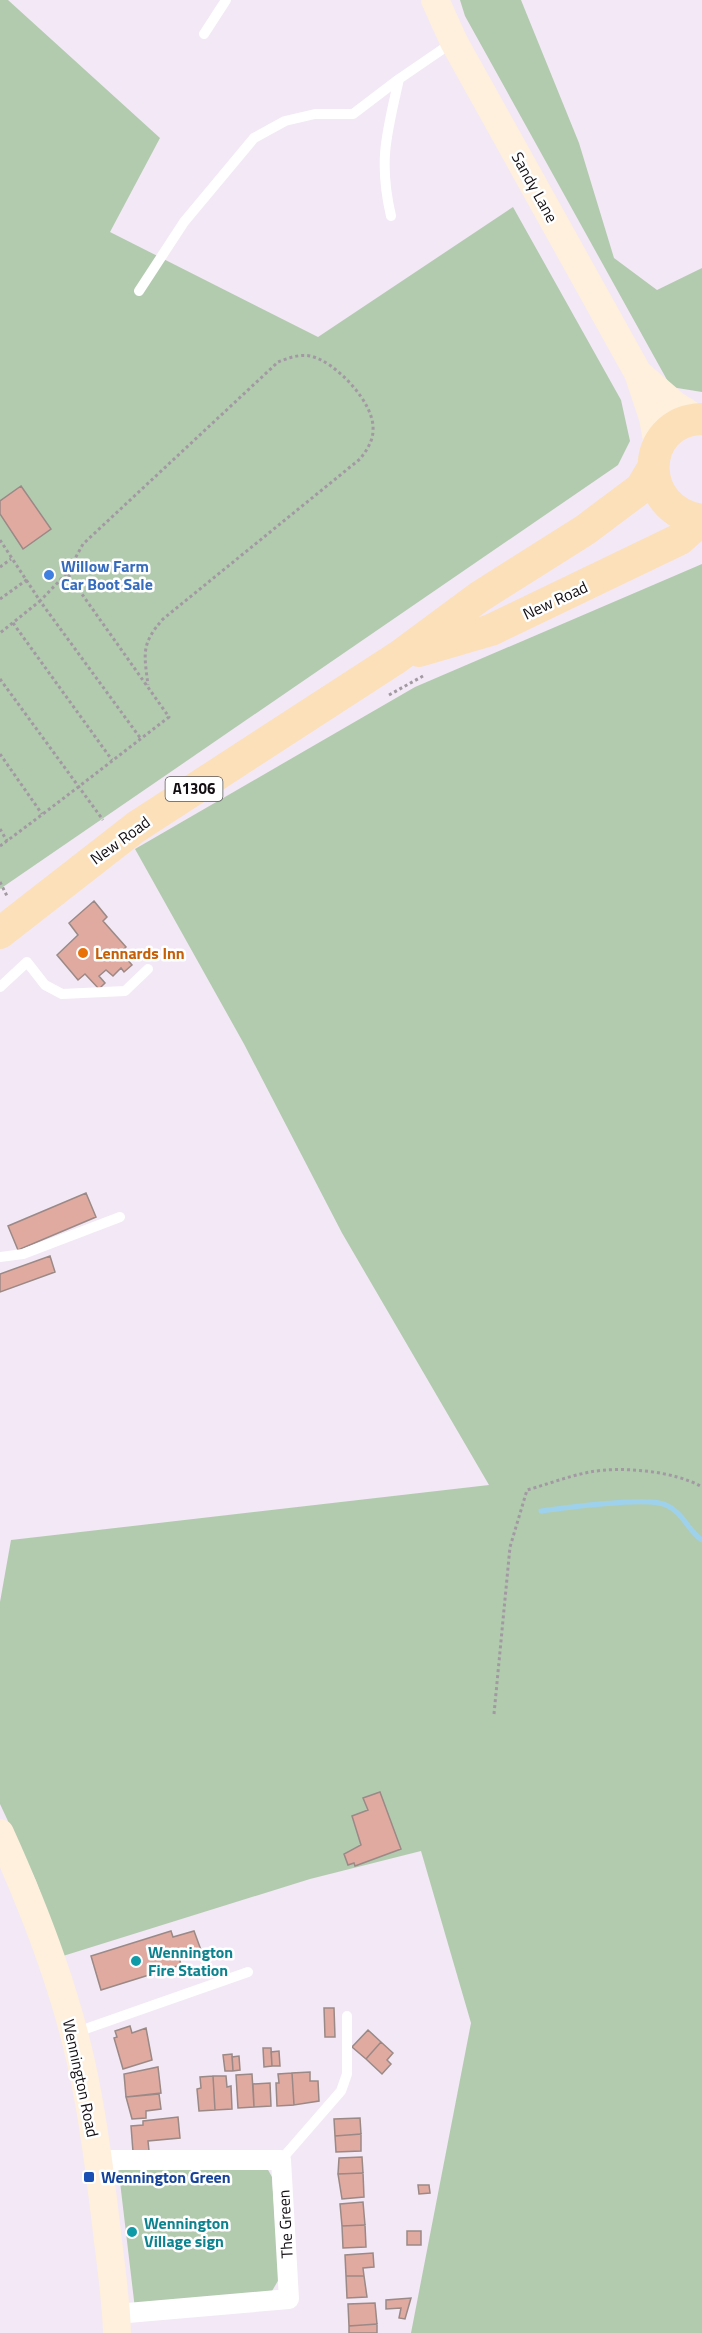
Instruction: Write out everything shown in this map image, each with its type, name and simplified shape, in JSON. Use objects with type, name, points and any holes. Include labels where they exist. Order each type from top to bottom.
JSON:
[{"type":"main road","name":"Sandy Lane","points":[[435,0],[454,42],[638,373],[653,418],[656,457]]},
{"type":"main road","name":"Sandy Lane","points":[[638,373],[675,405],[699,419]]},
{"type":"main road","name":"New Road","points":[[0,933],[117,840],[398,657],[479,597],[585,530],[641,488],[656,457],[675,428],[699,419]]},
{"type":"main road","points":[[656,457],[655,483],[661,498],[672,509],[686,517],[701,520]]},
{"type":"main road","name":"New Road","points":[[398,657],[491,630],[680,539],[701,520]]},
{"type":"main road","name":"Wennington Road","points":[[0,1833],[23,1883],[50,1954],[74,2033],[88,2096],[98,2160],[117,2324]]},
{"type":"street","points":[[98,2160],[281,2160]]},
{"type":"street","name":"The Green","points":[[117,2324],[289,2299],[281,2160]]},
{"type":"lane","points":[[204,34],[226,0]]},
{"type":"lane","points":[[139,291],[184,222],[254,138],[295,119],[315,114],[353,114],[399,78],[454,42]]},
{"type":"lane","points":[[391,216],[386,193],[383,150],[399,78]]},
{"type":"lane","points":[[0,987],[27,962],[45,985],[62,994],[125,991],[148,969]]},
{"type":"lane","points":[[0,1257],[24,1254],[120,1217]]},
{"type":"lane","points":[[74,2033],[248,1972]]},
{"type":"lane","points":[[281,2160],[341,2091],[347,2073],[347,2016]]},
{"type":"path","points":[[0,633],[40,601],[67,573],[83,544],[278,362],[292,357],[311,356],[336,370],[364,400],[372,413],[373,430],[369,447],[360,459],[163,619],[150,633],[143,651],[148,684]]},
{"type":"path","points":[[0,540],[11,559],[28,579],[40,601],[141,739]]},
{"type":"path","points":[[0,567],[11,559]]},
{"type":"path","points":[[0,846],[169,717],[148,684],[67,573]]},
{"type":"path","points":[[0,599],[28,579]]},
{"type":"path","points":[[13,623],[112,761]]},
{"type":"path","points":[[380,700],[431,672]]},
{"type":"path","points":[[0,679],[117,840]]},
{"type":"path","points":[[0,754],[42,814]]},
{"type":"path","points":[[0,830],[8,841]]},
{"type":"path","points":[[494,1714],[510,1547],[527,1490],[591,1472],[644,1471],[687,1478],[702,1487]]},
{"type":"green space","points":[[0,0],[8,0],[160,138],[110,232],[318,337],[513,207],[621,400],[630,441],[618,465],[0,889]]},
{"type":"green space","points":[[460,0],[521,0],[579,143],[614,258],[657,290],[702,268],[702,392],[671,387],[465,16]]},
{"type":"green space","points":[[702,564],[702,2333],[411,2333],[471,2023],[421,1851],[310,1879],[63,1956],[36,1881],[0,1804],[0,1602],[11,1540],[489,1485],[342,1233],[244,1044],[135,849],[415,687]]},
{"type":"green space","points":[[118,2165],[267,2168],[272,2177],[279,2279],[272,2291],[261,2296],[135,2309]]},
{"type":"building","points":[[21,486],[51,529],[23,549],[0,514],[0,501]]},
{"type":"building","points":[[94,901],[107,917],[103,921],[126,947],[121,952],[132,965],[124,972],[121,968],[113,976],[106,970],[99,976],[105,983],[99,989],[85,974],[78,980],[57,955],[78,935],[69,923]]},
{"type":"building","points":[[86,1193],[96,1217],[18,1250],[8,1226]]},
{"type":"building","points":[[50,1256],[55,1272],[0,1292],[0,1274]]},
{"type":"building","points":[[380,1792],[401,1849],[355,1866],[354,1863],[348,1865],[344,1854],[361,1845],[352,1816],[368,1810],[363,1798]]},
{"type":"building","name":"Wennington Fire Station","points":[[171,1931],[173,1937],[194,1931],[201,1950],[179,1957],[181,1965],[101,1990],[91,1956]]},
{"type":"building","points":[[324,2008],[334,2008],[335,2037],[325,2037]]},
{"type":"building","points":[[130,2026],[132,2033],[146,2028],[152,2060],[123,2069],[114,2038],[117,2037],[115,2031]]},
{"type":"building","points":[[368,2030],[381,2042],[366,2059],[352,2047]]},
{"type":"building","points":[[381,2042],[393,2053],[387,2060],[391,2064],[382,2074],[366,2059]]},
{"type":"building","points":[[263,2048],[271,2048],[272,2066],[264,2067]]},
{"type":"building","points":[[279,2051],[280,2066],[272,2066],[271,2052]]},
{"type":"building","points":[[232,2054],[233,2071],[225,2071],[223,2055]]},
{"type":"building","points":[[239,2056],[240,2070],[233,2071],[232,2057]]},
{"type":"building","points":[[158,2067],[161,2093],[126,2097],[124,2074]]},
{"type":"building","points":[[310,2072],[310,2081],[318,2081],[319,2101],[294,2105],[292,2073]]},
{"type":"building","points":[[292,2073],[294,2105],[277,2106],[278,2074]]},
{"type":"building","points":[[252,2074],[254,2107],[238,2108],[236,2075]]},
{"type":"building","points":[[213,2076],[226,2076],[227,2087],[231,2086],[232,2109],[215,2110]]},
{"type":"building","points":[[213,2076],[215,2110],[199,2111],[197,2089],[201,2088],[200,2077]]},
{"type":"building","points":[[270,2083],[271,2106],[254,2107],[253,2084]]},
{"type":"building","points":[[159,2094],[161,2109],[146,2111],[146,2118],[132,2119],[126,2097]]},
{"type":"building","points":[[178,2117],[180,2138],[148,2141],[149,2151],[133,2152],[131,2126],[143,2125],[143,2121]]},
{"type":"building","points":[[360,2118],[361,2134],[335,2136],[334,2119]]},
{"type":"building","points":[[361,2134],[361,2151],[336,2152],[335,2136]]},
{"type":"building","points":[[362,2157],[363,2173],[338,2174],[339,2158]]},
{"type":"building","points":[[363,2173],[364,2197],[342,2199],[338,2174]]},
{"type":"building","points":[[418,2185],[429,2185],[430,2193],[419,2194]]},
{"type":"building","points":[[363,2202],[365,2225],[342,2226],[340,2204]]},
{"type":"building","points":[[365,2225],[366,2247],[343,2248],[342,2226]]},
{"type":"building","points":[[407,2231],[421,2231],[421,2245],[407,2245]]},
{"type":"building","points":[[373,2253],[374,2267],[363,2268],[364,2276],[346,2276],[345,2255]]},
{"type":"building","points":[[346,2276],[364,2276],[367,2297],[347,2298]]},
{"type":"building","points":[[411,2298],[405,2319],[399,2318],[401,2308],[386,2309],[386,2300]]},
{"type":"building","points":[[375,2303],[377,2324],[349,2326],[348,2304]]},
{"type":"building","points":[[377,2324],[377,2333],[349,2333],[349,2326]]},
{"type":"waterway","points":[[541,1511],[605,1504],[656,1503],[666,1505],[677,1512],[702,1540]]},
{"type":"place","name":"Willow Farm Car Boot Sale","points":[[49,575]]},
{"type":"place","name":"Lennards Inn","points":[[83,953]]},
{"type":"place","name":"Wennington Fire Station","points":[[136,1961]]},
{"type":"place","name":"Wennington Green","points":[[89,2177]]},
{"type":"place","name":"Wennington Village sign","points":[[132,2232]]}]
